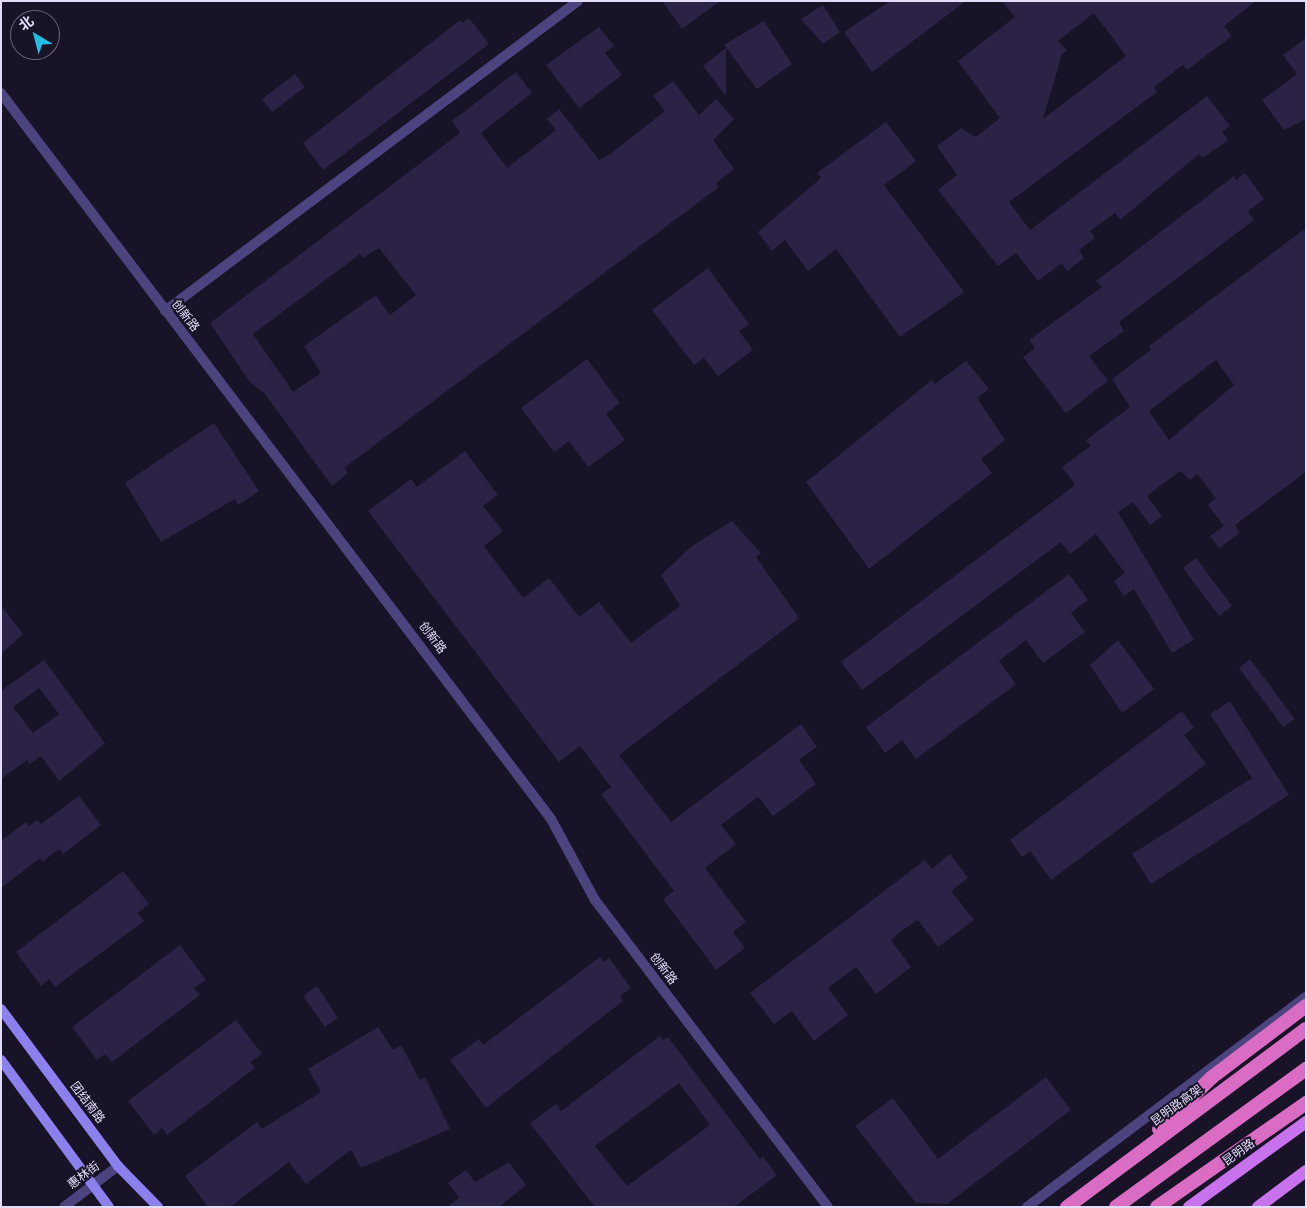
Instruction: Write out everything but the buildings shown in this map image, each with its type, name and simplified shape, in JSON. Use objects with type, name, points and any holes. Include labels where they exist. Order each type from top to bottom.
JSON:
[{"type":"highway","points":[[1124,1163],[1211,1078],[1306,1006]]},
{"type":"highway","name":"昆明路高架","points":[[1067,1207],[1306,1030]]},
{"type":"highway","points":[[1116,1207],[1306,1069]]},
{"type":"highway","points":[[1156,1207],[1306,1103]]},
{"type":"main road","name":"团结南路","points":[[1,1009],[118,1166],[158,1207]]},
{"type":"main road","points":[[1,1060],[95,1184],[109,1207]]},
{"type":"main road","name":"昆明路","points":[[1189,1207],[1306,1122]]},
{"type":"main road","points":[[1258,1207],[1306,1171]]},
{"type":"street","points":[[165,311],[578,1]]},
{"type":"street","name":"创新路","points":[[1,93],[551,819],[595,900],[828,1207]]},
{"type":"street","points":[[1027,1207],[1306,996]]},
{"type":"street","name":"惠林街","points":[[64,1207],[118,1166]]}]
